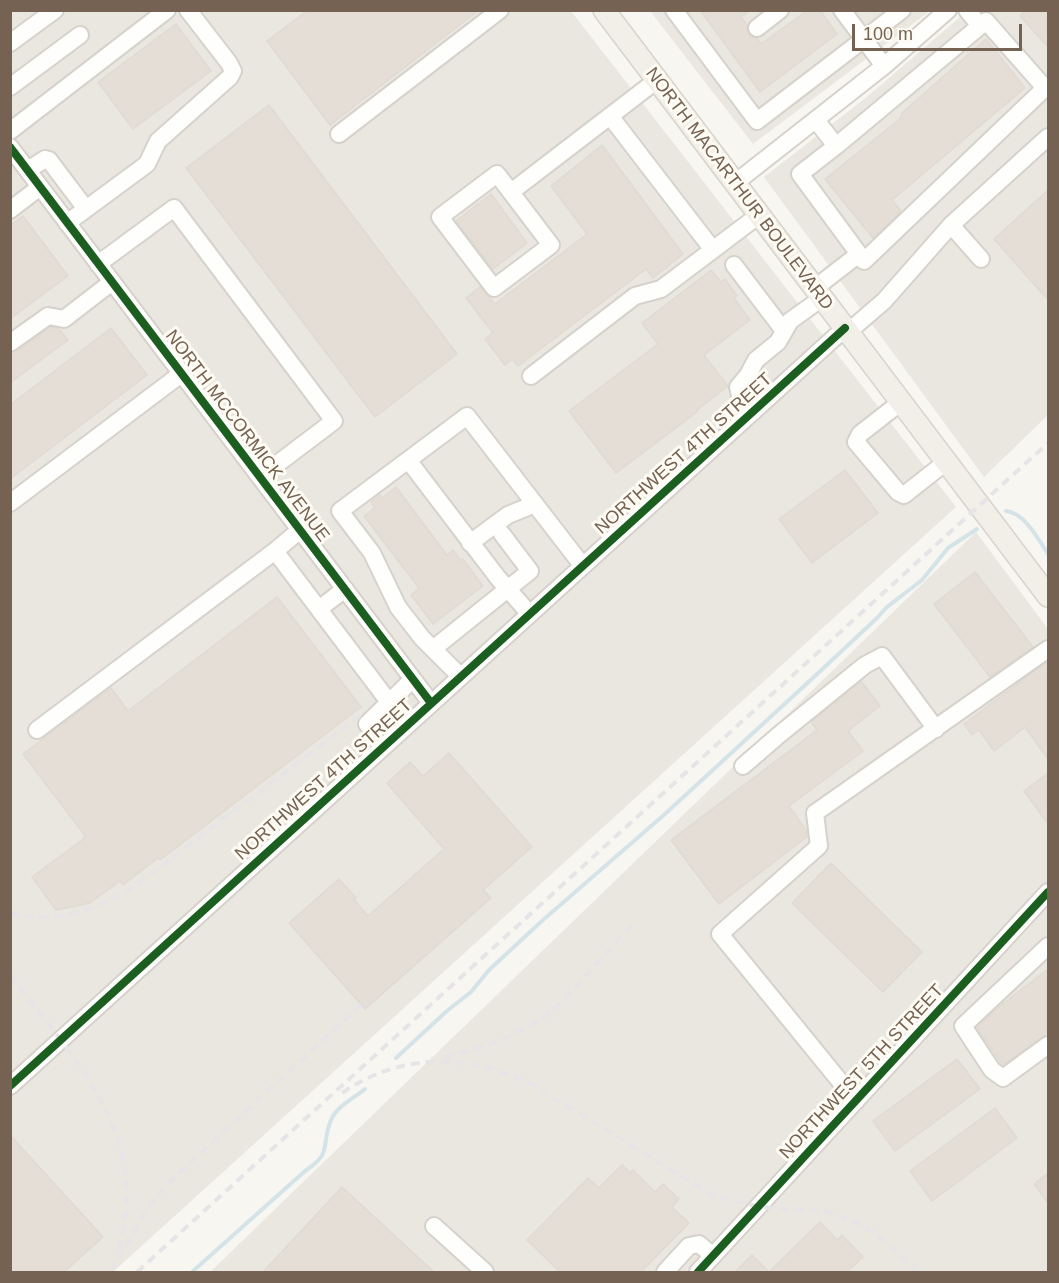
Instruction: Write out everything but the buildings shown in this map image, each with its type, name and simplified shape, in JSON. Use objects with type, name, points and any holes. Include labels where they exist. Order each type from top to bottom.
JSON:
[{"type":"main road","name":"NORTH MACARTHUR BOULEVARD","points":[[612,13],[657,80],[1048,596]]},
{"type":"street","points":[[10,43],[55,10]]},
{"type":"street","points":[[10,131],[167,10]]},
{"type":"street","points":[[67,223],[147,164],[158,141],[230,77],[233,71],[229,63],[188,10]]},
{"type":"street","points":[[339,134],[500,10]]},
{"type":"street","points":[[674,10],[757,121],[902,10]]},
{"type":"street","points":[[757,28],[780,10]]},
{"type":"street","points":[[842,10],[884,66]]},
{"type":"street","points":[[735,183],[884,66],[948,10]]},
{"type":"street","points":[[967,10],[980,26]]},
{"type":"street","points":[[986,21],[1045,88],[864,261],[800,174],[836,147],[986,21]]},
{"type":"street","points":[[10,87],[80,35]]},
{"type":"street","points":[[511,192],[657,80]]},
{"type":"street","points":[[610,116],[713,250]]},
{"type":"street","points":[[816,120],[836,147]]},
{"type":"street","name":"NORTHWEST 4TH STREET","points":[[10,1086],[582,565],[846,330],[884,301],[951,225],[1048,137]]},
{"type":"street","name":"NORTH MCCORMICK AVENUE","points":[[11,149],[431,703]]},
{"type":"street","points":[[28,170],[45,159],[49,160],[86,209]]},
{"type":"street","points":[[497,174],[511,192],[551,245],[494,288],[440,217],[497,174]]},
{"type":"street","points":[[10,210],[40,187]]},
{"type":"street","points":[[98,264],[174,208],[334,421],[260,477]]},
{"type":"street","points":[[531,376],[635,296],[661,289],[759,215]]},
{"type":"street","points":[[951,225],[981,259]]},
{"type":"street","points":[[753,412],[741,400],[738,387],[756,360],[778,342],[790,321],[859,254]]},
{"type":"street","points":[[734,264],[784,331]]},
{"type":"street","points":[[10,344],[48,316],[64,319],[112,282]]},
{"type":"street","points":[[10,503],[182,374]]},
{"type":"street","points":[[901,402],[860,434],[856,442],[898,492],[904,495],[946,462]]},
{"type":"street","points":[[460,676],[433,649],[398,606],[372,554],[340,511],[467,416],[582,565]]},
{"type":"street","points":[[408,460],[470,543],[529,613]]},
{"type":"street","points":[[470,543],[508,515],[535,504]]},
{"type":"street","points":[[37,730],[300,531]]},
{"type":"street","points":[[433,649],[530,571],[502,534]]},
{"type":"street","points":[[275,551],[404,727]]},
{"type":"street","points":[[319,609],[345,589]]},
{"type":"street","points":[[856,1101],[720,934],[819,846],[815,813],[1048,649]]},
{"type":"street","points":[[743,766],[865,665],[882,656],[936,729]]},
{"type":"street","points":[[367,724],[413,679]]},
{"type":"street","name":"NORTHWEST 5TH STREET","points":[[698,1272],[1048,892]]},
{"type":"street","points":[[1048,946],[963,1026],[992,1070],[1003,1078],[1048,1045]]},
{"type":"street","points":[[434,1226],[485,1272]]},
{"type":"street","points":[[665,1272],[689,1246],[699,1244],[713,1256]]},
{"type":"shaded area","points":[[10,11],[571,11],[956,507],[113,1272],[11,1272]]},
{"type":"shaded area","points":[[650,11],[930,11],[753,144]]},
{"type":"shaded area","points":[[967,11],[1048,11],[1048,415],[984,477],[764,177],[868,96]]},
{"type":"shaded area","points":[[976,532],[1048,629],[1048,1272],[210,1272]]},
{"type":"waterway","points":[[1006,511],[1019,516],[1025,522],[1048,554]]},
{"type":"waterway","points":[[396,1058],[471,992],[489,970],[543,920],[665,814],[887,607],[922,580],[948,548],[977,529]]},
{"type":"waterway","points":[[192,1272],[320,1159],[334,1115],[341,1106],[365,1089]]},
{"type":"railway","points":[[137,1272],[1048,443]]},
{"type":"railway","points":[[10,913],[41,917],[71,914],[101,904],[128,891],[362,714]]},
{"type":"railway","points":[[445,1057],[504,1038],[545,1016],[567,996],[636,922]]},
{"type":"railway","points":[[10,975],[82,1069],[101,1100],[116,1133],[124,1169],[126,1207],[119,1249]]},
{"type":"railway","points":[[111,1272],[147,1209],[167,1184],[362,1004]]},
{"type":"railway","points":[[342,1093],[388,1070],[412,1064],[461,1063],[509,1074],[533,1085],[712,1195],[759,1207],[826,1211],[853,1221],[873,1232],[918,1272]]},
{"type":"cycle path","points":[[10,147],[431,703]]},
{"type":"cycle path","points":[[10,1086],[845,328]]},
{"type":"cycle path","points":[[698,1272],[1048,892]]}]
